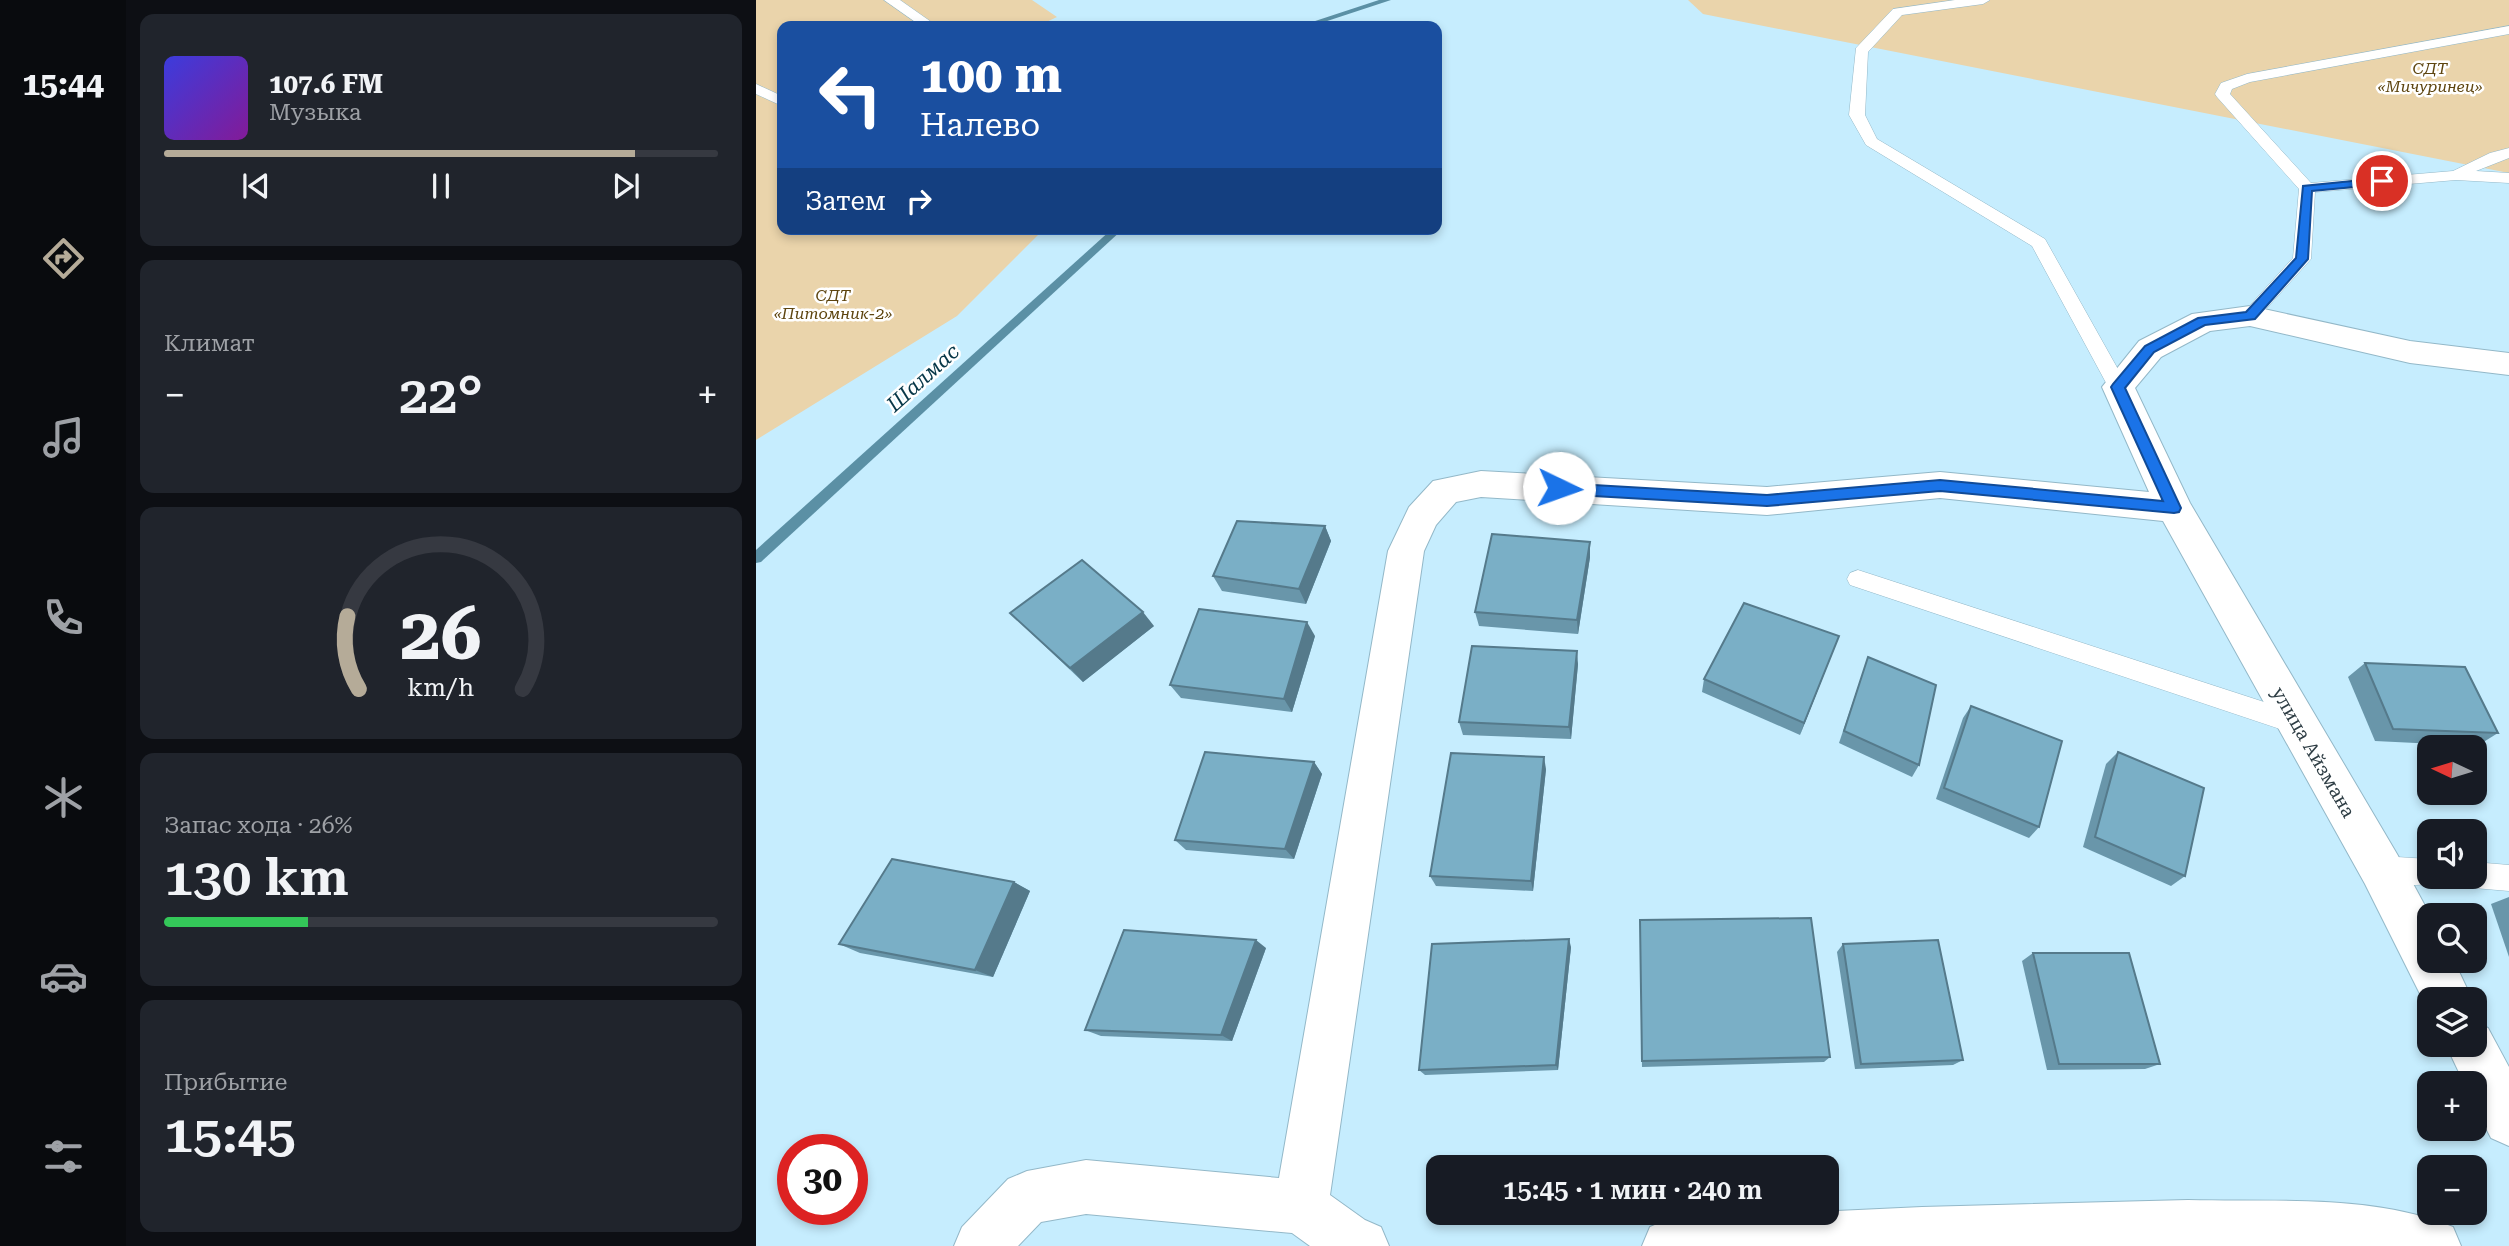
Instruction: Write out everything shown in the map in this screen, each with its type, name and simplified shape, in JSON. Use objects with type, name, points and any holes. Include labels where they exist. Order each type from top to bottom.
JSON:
[{"type":"street","points":[[2118,387],[2150,349],[2203,321],[2250,316],[2410,352],[2509,364]]},
{"type":"street","name":"улица Айзмана","points":[[2118,387],[2174,508],[2381,869],[2442,987]]},
{"type":"street","points":[[1301,1207],[1406,551],[1422,517],[1445,490],[1481,484],[1767,501],[1940,485],[2174,508]]},
{"type":"street","points":[[2477,1057],[2509,1120]]},
{"type":"street","points":[[981,1246],[1027,1198],[1086,1187],[1301,1207],[1362,1246]]},
{"type":"street","points":[[1669,1246],[1922,1234],[2188,1227],[2360,1232],[2434,1246]]},
{"type":"lane","points":[[891,0],[922,21]]},
{"type":"lane","points":[[1983,0],[1898,12],[1861,51],[1857,115],[1871,142],[2039,243],[2118,387]]},
{"type":"lane","points":[[2250,316],[2302,259],[2307,188],[2222,94],[2226,86],[2247,78],[2509,30]]},
{"type":"lane","points":[[756,88],[777,99]]},
{"type":"lane","points":[[2456,175],[2496,156],[2509,153]]},
{"type":"lane","points":[[2307,188],[2456,175],[2509,178]]},
{"type":"lane","points":[[1858,579],[2298,723]]},
{"type":"lane","points":[[2381,869],[2417,871]]},
{"type":"lane","points":[[2487,876],[2509,878]]},
{"type":"green space","name":"СДТ «Питомник-2»","points":[[756,0],[1032,0],[1057,17],[1049,21],[777,21],[777,235],[1038,235],[957,316],[756,440]]},
{"type":"green space","name":"СДТ «Мичуринец»","points":[[1688,0],[2509,0],[2509,173],[1703,14]]},
{"type":"building","points":[[1237,521],[1325,526],[1299,589],[1213,576]]},
{"type":"building","points":[[1492,534],[1590,542],[1577,620],[1475,612]]},
{"type":"building","points":[[1082,560],[1143,612],[1070,668],[1010,613]]},
{"type":"building","points":[[1744,603],[1839,636],[1804,723],[1704,679]]},
{"type":"building","points":[[1199,609],[1307,622],[1284,699],[1170,685]]},
{"type":"building","points":[[1472,646],[1577,651],[1569,727],[1459,722]]},
{"type":"building","points":[[1868,657],[1936,685],[1919,765],[1844,731]]},
{"type":"building","points":[[2365,663],[2465,667],[2498,733],[2393,729]]},
{"type":"building","points":[[1971,706],[2062,741],[2039,827],[1944,788]]},
{"type":"building","points":[[1205,752],[1314,762],[1285,849],[1175,840]]},
{"type":"building","points":[[2118,752],[2204,788],[2185,876],[2095,837]]},
{"type":"building","points":[[1451,753],[1544,757],[1531,881],[1430,876]]},
{"type":"building","points":[[892,859],[1014,882],[975,970],[839,944]]},
{"type":"building","points":[[1811,918],[1830,1057],[1642,1061],[1640,920]]},
{"type":"building","points":[[1124,930],[1256,940],[1221,1035],[1085,1030]]},
{"type":"building","points":[[1569,939],[1556,1065],[1419,1070],[1432,944]]},
{"type":"building","points":[[1938,940],[1963,1060],[1861,1064],[1843,944]]},
{"type":"building","points":[[2033,953],[2129,953],[2160,1064],[2059,1064]]},
{"type":"waterway","name":"Шалмас","points":[[1320,21],[1387,0]]},
{"type":"waterway","name":"Шалмас","points":[[756,558],[1111,235]]},
{"type":"route","points":[[1559,488],[1767,501],[1940,485],[2174,508],[2118,387],[2150,349],[2203,321],[2250,316],[2302,259],[2307,188],[2382,181]]}]
